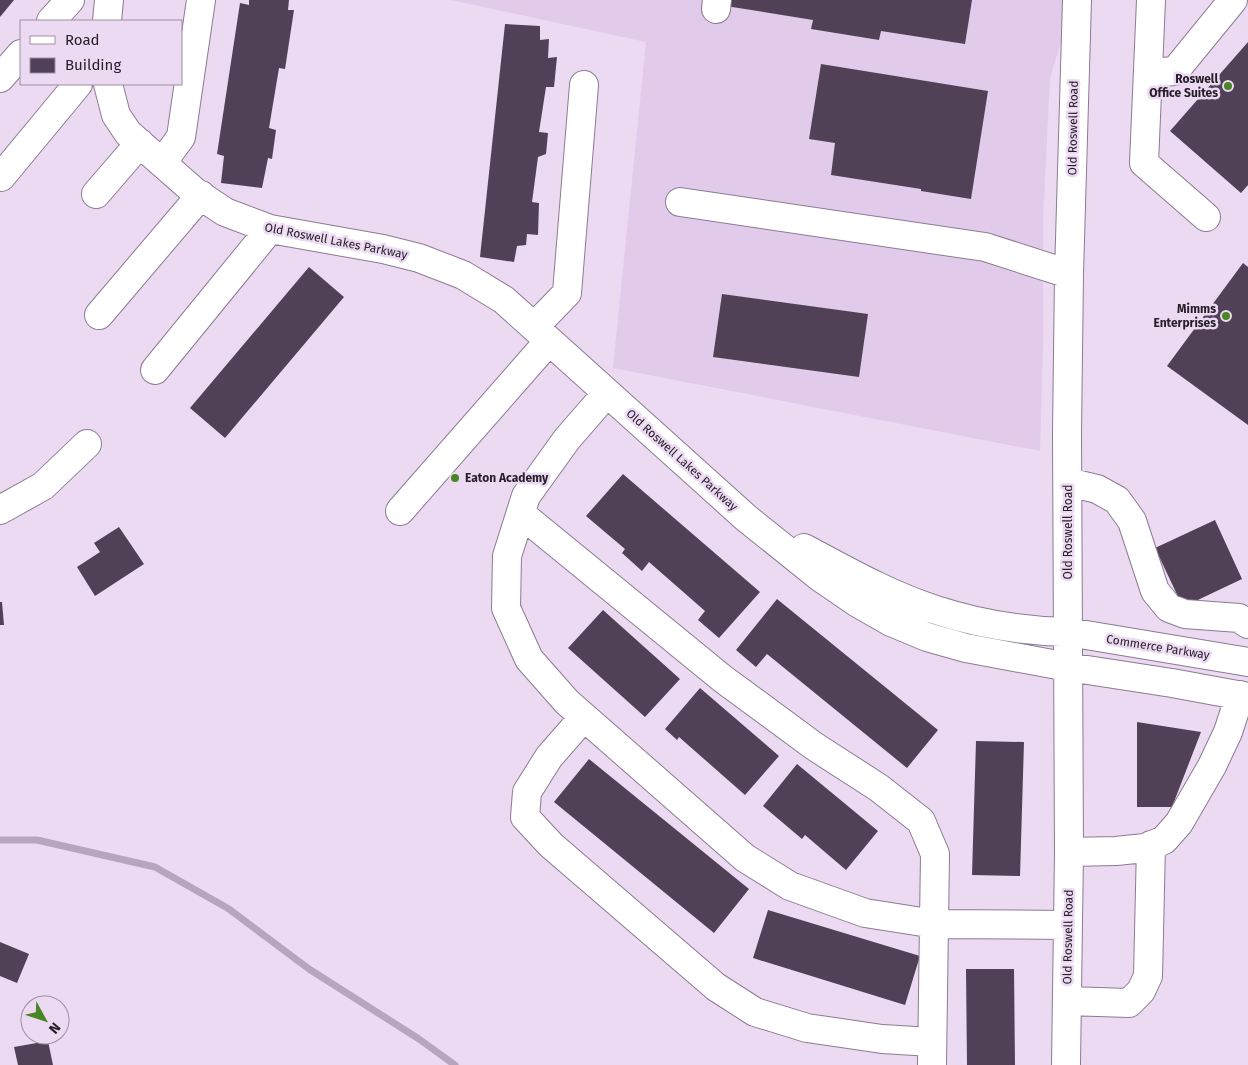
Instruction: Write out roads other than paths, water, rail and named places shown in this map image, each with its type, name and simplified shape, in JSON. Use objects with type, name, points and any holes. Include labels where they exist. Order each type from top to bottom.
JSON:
[{"type":"street","points":[[52,20],[70,0]]},
{"type":"street","points":[[107,20],[109,0]]},
{"type":"street","points":[[162,163],[181,137],[200,0]]},
{"type":"street","name":"Old Roswell Road","points":[[1066,1065],[1069,852],[1068,482],[1076,0]]},
{"type":"street","points":[[1151,0],[1144,163],[1206,217]]},
{"type":"street","points":[[1148,73],[1175,71],[1233,0]]},
{"type":"street","points":[[0,78],[20,55]]},
{"type":"street","points":[[0,176],[77,85]]},
{"type":"street","name":"Old Roswell Lakes Parkway","points":[[108,85],[116,115],[128,133],[201,196],[225,212],[270,229],[383,249],[419,258],[463,275],[504,300],[745,517],[821,578],[856,602],[891,622],[966,648],[1068,667]]},
{"type":"street","points":[[400,512],[542,334],[567,293],[584,85]]},
{"type":"street","points":[[96,194],[140,143]]},
{"type":"street","points":[[99,315],[201,196]]},
{"type":"street","points":[[680,202],[985,247],[1070,274]]},
{"type":"street","points":[[156,370],[270,229]]},
{"type":"street","points":[[607,393],[567,439],[526,496],[507,556],[506,608],[529,659],[567,702],[745,858],[790,886],[865,913],[935,924],[1068,925]]},
{"type":"street","points":[[0,510],[43,486],[87,444]]},
{"type":"street","points":[[1068,482],[1097,489],[1117,500],[1132,521],[1155,591],[1169,608],[1185,614],[1238,618],[1248,624]]},
{"type":"street","points":[[521,514],[723,679],[814,746],[878,788],[921,821],[935,854],[932,1053],[882,1039],[806,1028],[755,1012],[716,987],[551,846],[524,818],[527,792],[549,757],[584,717]]},
{"type":"street","name":"Old Roswell Lakes Parkway","points":[[745,517],[868,582],[936,610],[1009,628],[1068,632]]},
{"type":"street","name":"Commerce Parkway","points":[[1068,632],[1248,662]]},
{"type":"street","points":[[1068,667],[1244,696],[1212,766],[1179,823],[1164,840],[1145,848],[1069,852]]},
{"type":"street","points":[[1067,1001],[1129,1003],[1141,991],[1148,976],[1151,845]]},
{"type":"waterway","points":[[0,840],[37,840],[155,867],[229,909],[309,969],[419,1039],[455,1065]]},
{"type":"place","name":"Roswell Office Suites","points":[[1228,86]]},
{"type":"place","name":"Mimms Enterprises","points":[[1226,316]]},
{"type":"place","name":"Eaton Academy","points":[[455,478]]}]
